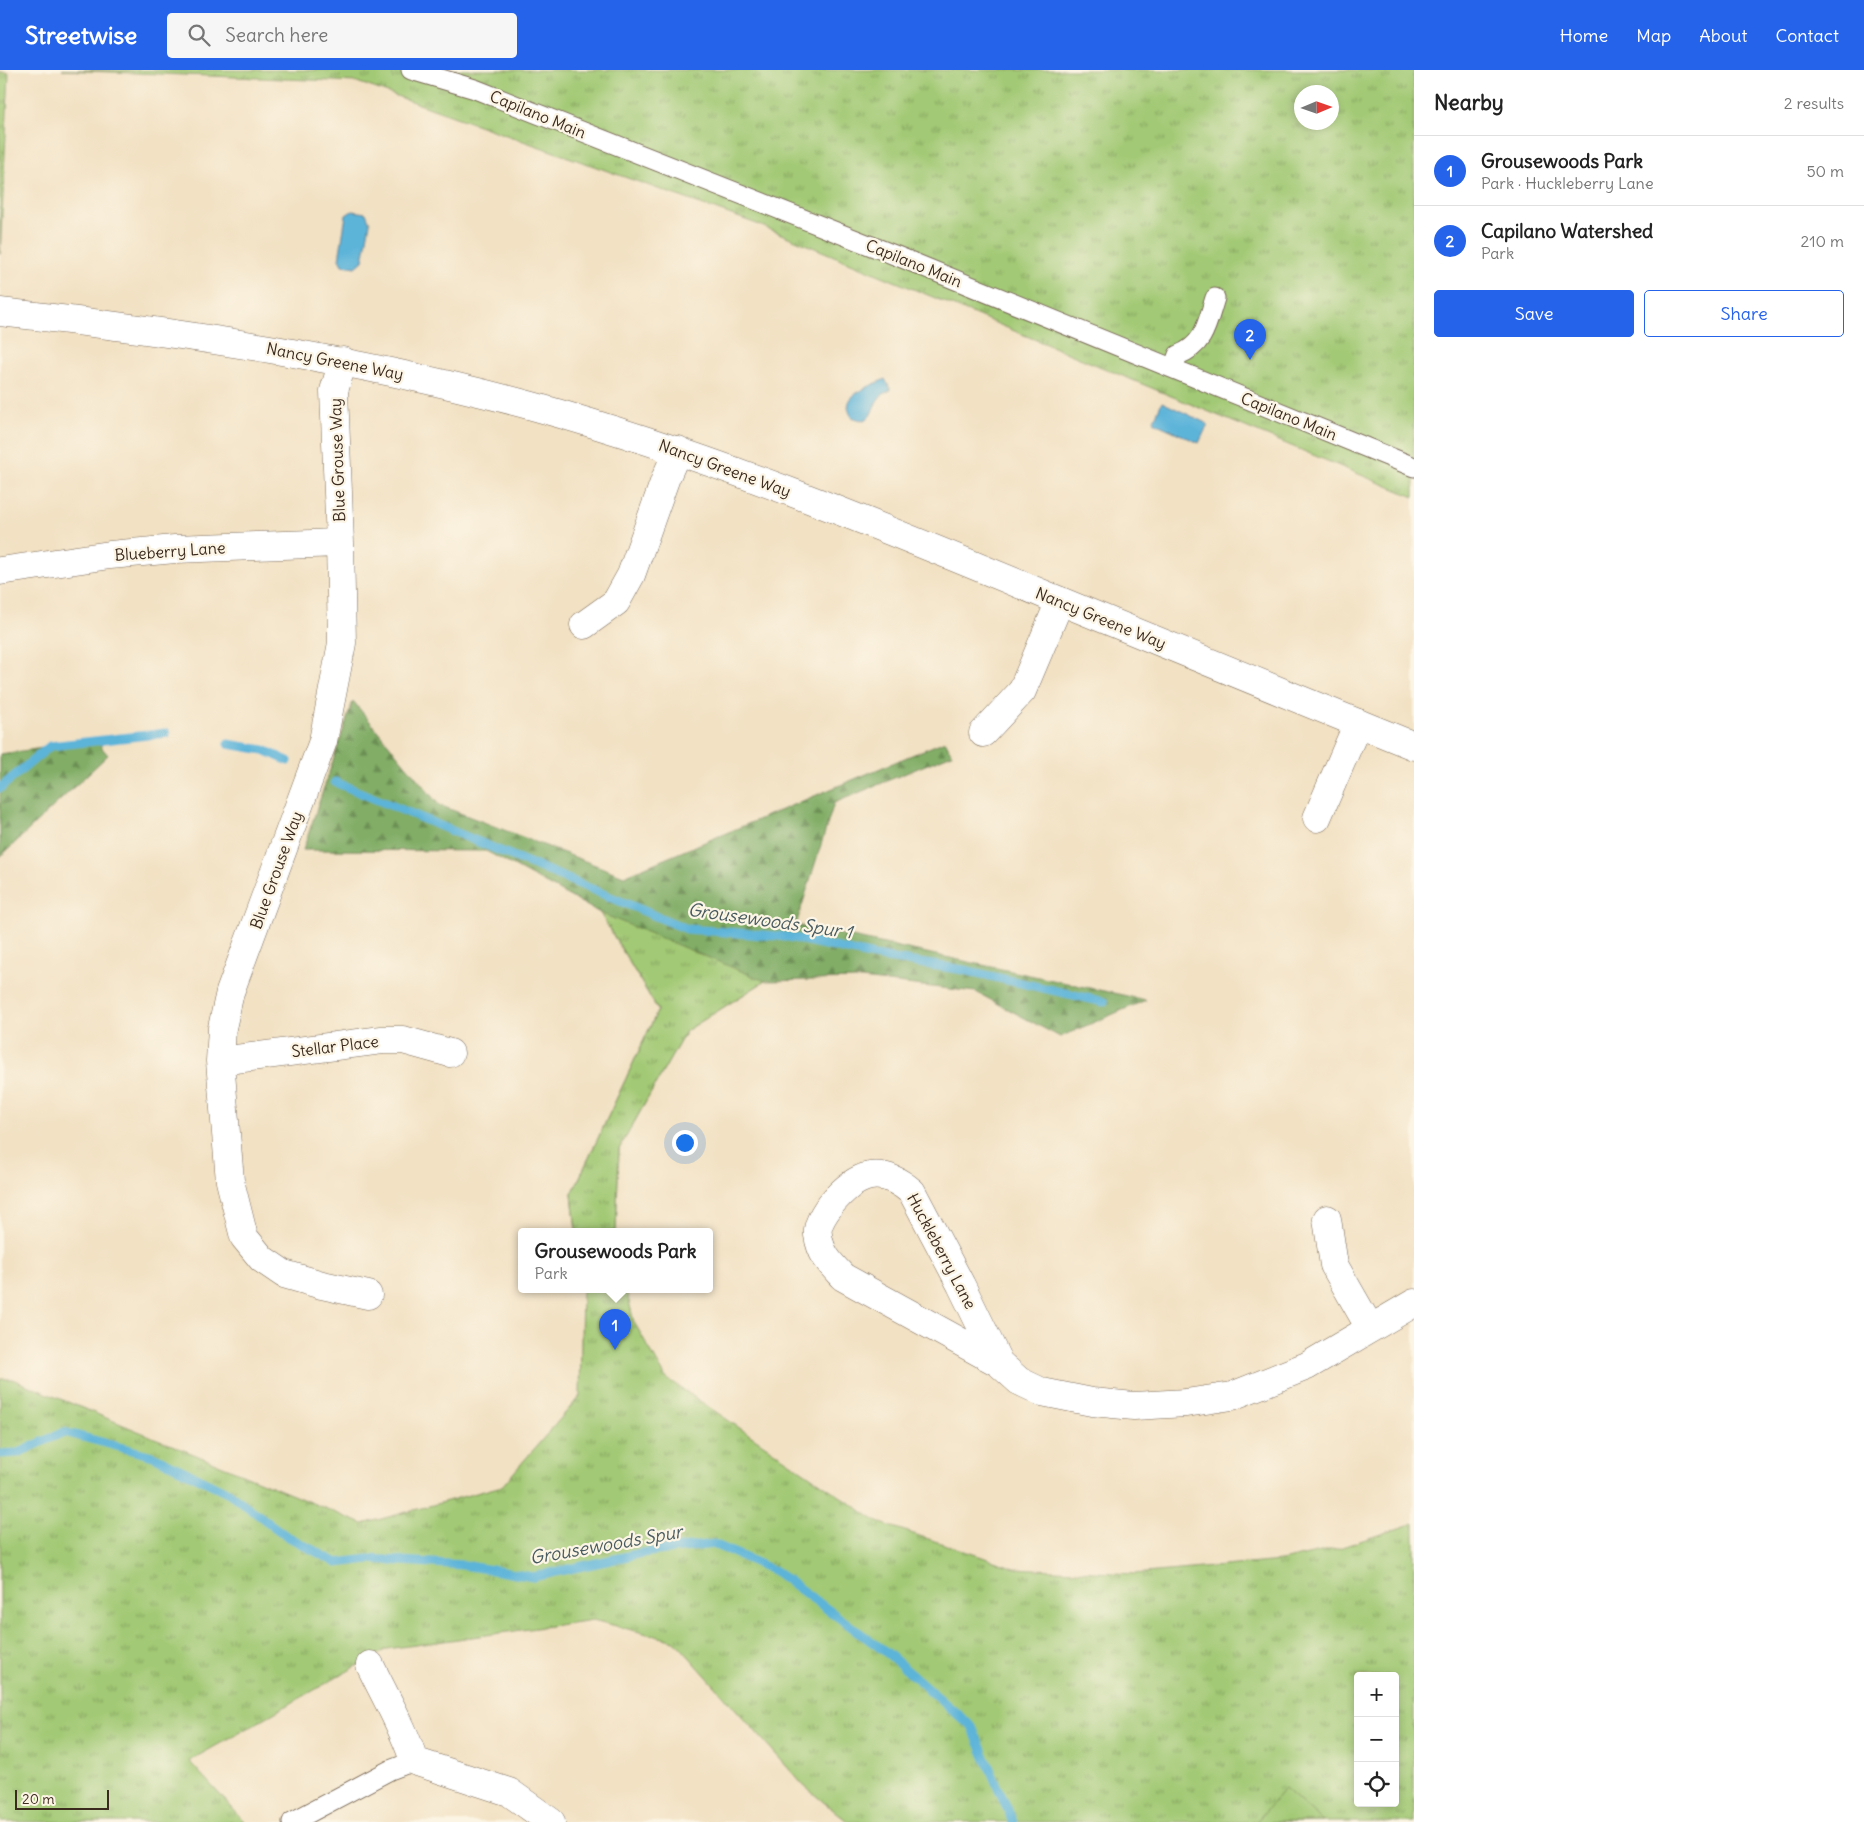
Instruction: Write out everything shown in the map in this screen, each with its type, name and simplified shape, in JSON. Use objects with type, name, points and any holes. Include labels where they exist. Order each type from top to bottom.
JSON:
[{"type":"street","name":"Nancy Greene Way","points":[[0,312],[164,332],[260,346],[343,361],[539,408],[678,450],[779,487],[908,538],[1414,746]]},
{"type":"street","name":"Blue Grouse Way","points":[[343,361],[334,390],[342,643],[323,741],[230,992],[222,1028],[220,1061],[230,1181],[244,1237],[262,1259],[284,1274],[368,1296]]},
{"type":"street","points":[[584,625],[616,602],[631,575],[666,477],[678,450]]},
{"type":"street","name":"Blueberry Lane","points":[[0,571],[110,555],[175,549],[340,543]]},
{"type":"street","points":[[983,733],[1022,691],[1060,601]]},
{"type":"street","points":[[1317,818],[1358,723]]},
{"type":"street","name":"Stellar Place","points":[[220,1061],[382,1040],[403,1040],[450,1053]]},
{"type":"street","name":"Huckleberry Lane","points":[[999,1363],[961,1285],[912,1192],[899,1180],[880,1175],[858,1179],[841,1192],[824,1213],[817,1233],[825,1259],[843,1276],[999,1363],[1019,1381],[1042,1392],[1092,1402],[1134,1406],[1186,1403],[1232,1396],[1307,1366],[1414,1303]]},
{"type":"street","points":[[1327,1219],[1334,1266],[1370,1328]]},
{"type":"street","points":[[370,1665],[407,1739],[414,1762],[509,1792],[551,1822]]},
{"type":"lane","name":"Capilano Main","points":[[411,70],[475,90],[902,258],[1414,467]]},
{"type":"lane","points":[[1172,368],[1178,355],[1196,345],[1203,335],[1215,298]]},
{"type":"lane","points":[[292,1822],[382,1774],[414,1762]]},
{"type":"green space","points":[[62,70],[1414,70],[1414,497],[757,224],[357,82]]},
{"type":"green space","points":[[0,72],[9,73],[0,254]]},
{"type":"green space","points":[[353,701],[439,805],[624,876],[945,741],[952,754],[834,803],[796,925],[1146,1000],[1060,1037],[976,992],[861,979],[765,981],[686,1031],[619,1149],[616,1228],[576,1228],[572,1194],[658,1010],[600,913],[486,851],[303,850]]},
{"type":"green space","points":[[100,740],[102,748],[108,755],[0,857],[0,754]]},
{"type":"green space","points":[[600,913],[765,981],[686,1031],[619,1149],[616,1228],[576,1228],[572,1194],[658,1010]]},
{"type":"green space","points":[[582,1293],[627,1293],[634,1322],[666,1378],[878,1522],[1015,1568],[1134,1574],[1281,1561],[1339,1548],[1414,1523],[1414,1822],[848,1822],[804,1786],[675,1641],[593,1620],[387,1649],[189,1761],[245,1822],[0,1822],[0,1379],[12,1379],[363,1524],[502,1486],[580,1396]]},
{"type":"green space","points":[[1285,1788],[1323,1822],[1256,1822]]},
{"type":"water","points":[[352,211],[366,213],[370,223],[363,261],[356,267],[342,265],[339,259],[346,215]]},
{"type":"water","points":[[885,379],[891,390],[880,397],[871,415],[864,420],[852,417],[848,409],[852,397]]},
{"type":"water","points":[[1162,402],[1208,424],[1199,443],[1153,422]]},
{"type":"waterway","name":"Grousewoods Spur 1","points":[[0,788],[50,746],[166,733]]},
{"type":"waterway","name":"Grousewoods Spur 1","points":[[228,744],[264,750],[288,761]]},
{"type":"waterway","name":"Grousewoods Spur 1","points":[[335,782],[687,929],[789,937],[874,956],[964,970],[1104,1002]]},
{"type":"waterway","name":"Grousewoods Spur","points":[[0,1454],[18,1453],[64,1432],[153,1456],[229,1493],[285,1535],[337,1563],[369,1559],[463,1565],[533,1577],[642,1553],[714,1544],[775,1571],[886,1652],[972,1727],[1013,1822]]},
{"type":"place","name":"Capilano Watershed","points":[[1250,360]]},
{"type":"place","name":"Grousewoods Park","points":[[615,1350]]}]
